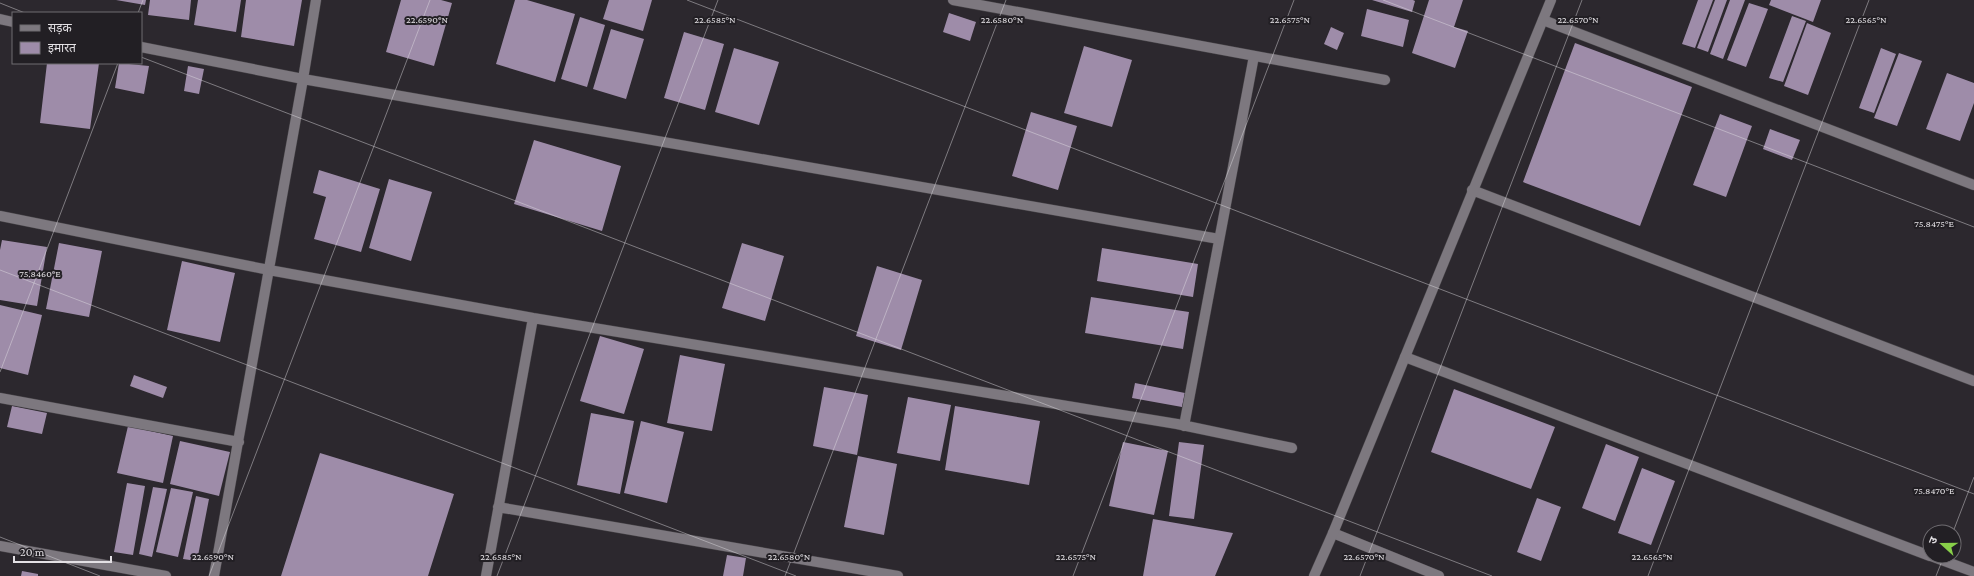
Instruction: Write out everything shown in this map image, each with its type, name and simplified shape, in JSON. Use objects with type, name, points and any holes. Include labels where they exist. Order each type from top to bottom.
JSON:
[{"type":"street","points":[[214,576],[316,0]]},
{"type":"street","points":[[953,0],[1385,80]]},
{"type":"street","points":[[1314,576],[1406,357],[1472,190],[1551,0]]},
{"type":"street","points":[[0,19],[12,22]]},
{"type":"street","points":[[1543,20],[1974,185]]},
{"type":"street","points":[[142,47],[303,79],[1219,239]]},
{"type":"street","points":[[1184,426],[1254,56]]},
{"type":"street","points":[[1472,190],[1974,381]]},
{"type":"street","points":[[0,216],[269,270],[533,318],[1184,426],[1292,448]]},
{"type":"street","points":[[486,576],[533,318]]},
{"type":"street","points":[[1406,357],[1922,553]]},
{"type":"street","points":[[0,398],[238,442]]},
{"type":"street","points":[[498,507],[898,576]]},
{"type":"street","points":[[1333,533],[1439,576]]},
{"type":"street","points":[[0,546],[166,576]]},
{"type":"street","points":[[1952,564],[1974,572]]},
{"type":"building","points":[[116,0],[146,0],[145,5]]},
{"type":"building","points":[[150,0],[191,0],[189,20],[148,15]]},
{"type":"building","points":[[198,0],[241,0],[236,32],[194,25]]},
{"type":"building","points":[[246,0],[302,0],[294,46],[241,37]]},
{"type":"building","points":[[401,0],[441,0],[452,3],[434,66],[386,52]]},
{"type":"building","points":[[515,0],[527,0],[575,14],[555,82],[496,64]]},
{"type":"building","points":[[609,0],[652,0],[643,31],[603,19]]},
{"type":"building","points":[[1372,0],[1413,0],[1415,1],[1412,12]]},
{"type":"building","points":[[1429,0],[1463,0],[1454,27],[1468,31],[1455,68],[1412,53]]},
{"type":"building","points":[[1698,0],[1713,0],[1695,48],[1682,44]]},
{"type":"building","points":[[1715,0],[1727,0],[1708,52],[1697,48]]},
{"type":"building","points":[[1730,0],[1745,0],[1723,59],[1710,54]]},
{"type":"building","points":[[1771,0],[1821,0],[1813,22],[1769,5]]},
{"type":"building","points":[[1749,3],[1768,9],[1746,67],[1727,60]]},
{"type":"building","points":[[1367,9],[1409,20],[1403,47],[1361,36]]},
{"type":"building","points":[[949,13],[976,22],[970,41],[943,32]]},
{"type":"building","points":[[1792,16],[1806,21],[1783,82],[1769,78]]},
{"type":"building","points":[[580,17],[605,25],[587,87],[561,79]]},
{"type":"building","points":[[1807,23],[1831,33],[1808,95],[1784,86]]},
{"type":"building","points":[[1331,27],[1344,33],[1337,50],[1324,44]]},
{"type":"building","points":[[611,29],[644,39],[626,99],[593,89]]},
{"type":"building","points":[[684,32],[724,44],[705,110],[664,98]]},
{"type":"building","points":[[1575,43],[1692,87],[1640,226],[1523,182]]},
{"type":"building","points":[[1084,46],[1132,60],[1112,127],[1064,113]]},
{"type":"building","points":[[734,48],[779,62],[759,125],[715,112]]},
{"type":"building","points":[[1881,48],[1896,54],[1874,113],[1859,108]]},
{"type":"building","points":[[1899,53],[1922,61],[1897,126],[1874,118]]},
{"type":"building","points":[[47,64],[99,64],[90,129],[40,123]]},
{"type":"building","points":[[119,64],[149,66],[144,94],[115,88]]},
{"type":"building","points":[[188,66],[204,69],[199,94],[184,91]]},
{"type":"building","points":[[1947,73],[1974,83],[1974,103],[1960,141],[1926,129]]},
{"type":"building","points":[[1031,112],[1077,126],[1058,190],[1012,176]]},
{"type":"building","points":[[1720,114],[1752,126],[1726,197],[1693,185]]},
{"type":"building","points":[[1770,129],[1800,140],[1792,160],[1763,149]]},
{"type":"building","points":[[534,140],[621,166],[602,231],[514,204]]},
{"type":"building","points":[[319,170],[380,189],[361,252],[314,239],[326,197],[313,193]]},
{"type":"building","points":[[389,179],[432,192],[411,261],[369,248]]},
{"type":"building","points":[[2,240],[47,247],[37,306],[0,300],[0,250]]},
{"type":"building","points":[[59,243],[102,251],[89,317],[46,309]]},
{"type":"building","points":[[742,243],[784,256],[765,321],[722,308]]},
{"type":"building","points":[[1102,248],[1198,264],[1193,297],[1097,281]]},
{"type":"building","points":[[182,261],[235,273],[220,342],[167,330]]},
{"type":"building","points":[[877,266],[922,280],[901,350],[856,336]]},
{"type":"building","points":[[1091,297],[1189,312],[1183,349],[1085,333]]},
{"type":"building","points":[[0,305],[42,315],[28,375],[0,368]]},
{"type":"building","points":[[600,336],[644,349],[624,414],[580,401]]},
{"type":"building","points":[[680,355],[725,364],[712,431],[667,423]]},
{"type":"building","points":[[134,375],[167,387],[163,398],[130,386]]},
{"type":"building","points":[[1135,383],[1185,393],[1182,407],[1132,398]]},
{"type":"building","points":[[824,387],[868,395],[857,455],[813,446]]},
{"type":"building","points":[[1454,389],[1555,427],[1531,489],[1431,452]]},
{"type":"building","points":[[908,397],[951,405],[940,461],[897,453]]},
{"type":"building","points":[[12,406],[47,413],[42,434],[7,427]]},
{"type":"building","points":[[955,406],[1040,421],[1029,485],[945,470]]},
{"type":"building","points":[[591,413],[634,421],[620,494],[577,485]]},
{"type":"building","points":[[641,421],[684,432],[667,503],[624,493]]},
{"type":"building","points":[[128,426],[173,436],[163,483],[117,473]]},
{"type":"building","points":[[180,441],[230,452],[219,496],[170,484]]},
{"type":"building","points":[[1123,442],[1168,451],[1154,515],[1109,506]]},
{"type":"building","points":[[1179,442],[1204,445],[1194,519],[1169,516]]},
{"type":"building","points":[[1606,444],[1639,457],[1615,521],[1582,508]]},
{"type":"building","points":[[320,453],[454,494],[428,576],[281,576]]},
{"type":"building","points":[[858,456],[897,464],[884,535],[844,527]]},
{"type":"building","points":[[1642,468],[1675,481],[1651,545],[1618,533]]},
{"type":"building","points":[[127,483],[145,486],[133,555],[114,552]]},
{"type":"building","points":[[153,487],[167,489],[152,557],[139,554]]},
{"type":"building","points":[[171,488],[193,492],[178,557],[156,552]]},
{"type":"building","points":[[196,496],[209,499],[197,561],[183,559]]},
{"type":"building","points":[[1537,498],[1561,507],[1541,561],[1517,552]]},
{"type":"building","points":[[1153,519],[1233,533],[1215,576],[1143,576]]},
{"type":"building","points":[[727,555],[746,558],[743,576],[723,576]]},
{"type":"building","points":[[22,571],[38,574],[38,576],[21,576]]}]
